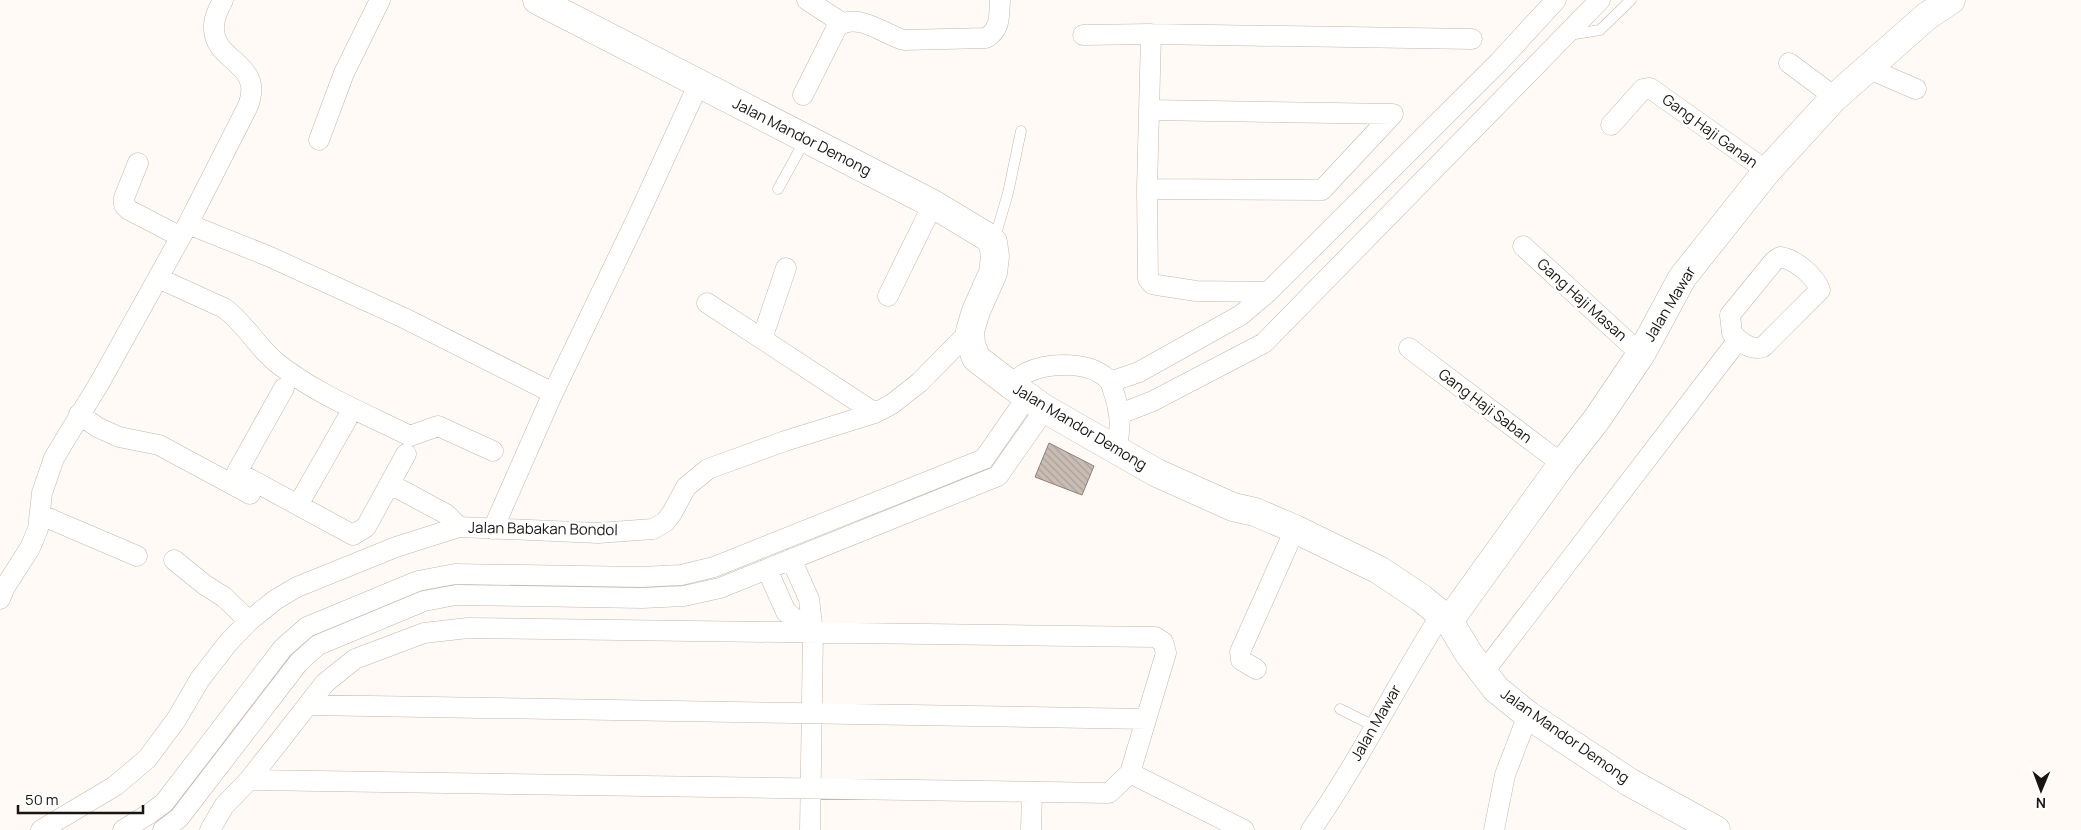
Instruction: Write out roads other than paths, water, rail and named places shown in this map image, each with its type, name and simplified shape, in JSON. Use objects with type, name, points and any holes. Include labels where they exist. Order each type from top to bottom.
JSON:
[{"type":"main road","name":"Jalan Mandor Demong","points":[[537,0],[933,204],[986,236],[993,242],[995,256],[993,273],[976,311],[970,331],[971,344],[976,358],[1028,397],[1157,473],[1233,507],[1255,512],[1296,529],[1379,570],[1421,598],[1445,618],[1496,689],[1528,714],[1629,782],[1716,830]]},
{"type":"main road","name":"Jalan Mawar","points":[[1445,618],[1597,419],[1641,354],[1682,278],[1767,171],[1833,99],[1927,16],[1951,0]]},
{"type":"street","points":[[0,599],[5,587],[30,548],[38,530],[44,483],[54,458],[100,382],[158,278],[253,94],[247,73],[221,49],[216,38],[215,18],[223,0]]},
{"type":"street","points":[[319,140],[344,73],[380,0]]},
{"type":"street","points":[[807,0],[842,24]]},
{"type":"street","points":[[802,95],[837,27],[842,24],[854,21],[862,22],[904,40],[986,38],[992,34],[999,22],[1000,0]]},
{"type":"street","points":[[1110,382],[1139,372],[1240,315],[1268,292],[1499,62],[1556,0]]},
{"type":"street","points":[[1120,414],[1153,401],[1264,343],[1600,0]]},
{"type":"street","points":[[1151,34],[1148,279],[1152,284],[1196,291],[1268,292]]},
{"type":"street","points":[[1083,35],[1151,34],[1472,39]]},
{"type":"street","points":[[1789,63],[1824,89],[1833,99]]},
{"type":"street","points":[[1867,68],[1916,89]]},
{"type":"street","points":[[493,529],[553,393],[699,83]]},
{"type":"street","name":"Gang Haji Ganan","points":[[1610,126],[1643,90],[1650,88],[1767,171]]},
{"type":"street","points":[[1148,189],[1322,190],[1393,114],[1149,110]]},
{"type":"street","points":[[138,163],[124,198],[124,205],[129,210],[184,230],[268,256],[404,318],[553,393]]},
{"type":"street","points":[[888,296],[933,204]]},
{"type":"street","name":"Gang Haji Masan","points":[[1523,246],[1641,354]]},
{"type":"street","points":[[1780,257],[1786,258],[1800,266],[1818,284],[1820,290],[1818,294],[1763,348],[1753,347],[1738,340],[1730,329],[1732,310],[1756,285],[1774,261],[1780,257]]},
{"type":"street","points":[[762,339],[786,268]]},
{"type":"street","points":[[158,278],[229,311],[275,362],[312,386],[410,436],[438,426],[494,451]]},
{"type":"street","points":[[707,303],[875,412]]},
{"type":"street","name":"Jalan Babakan Bondol","points":[[41,830],[115,786],[147,760],[176,720],[200,679],[249,621],[275,600],[297,586],[416,539],[459,527],[598,533],[653,529],[665,522],[686,487],[708,469],[785,441],[875,412],[892,404],[915,387],[970,331]]},
{"type":"street","points":[[1483,673],[1738,340]]},
{"type":"street","name":"Gang Haji Saban","points":[[1409,348],[1562,464]]},
{"type":"street","points":[[163,830],[179,818],[290,673],[318,645],[424,601],[456,595],[642,598],[684,596],[720,588],[998,476],[1028,397],[1024,374],[1058,364],[1080,367],[1099,373],[1110,382],[1120,414],[1121,428],[1116,449]]},
{"type":"street","points":[[1139,372],[1153,401]]},
{"type":"street","points":[[284,388],[237,472],[353,535],[366,527],[406,454]]},
{"type":"street","points":[[123,830],[164,803],[283,648],[307,627],[418,581],[455,574],[641,577],[681,575],[714,567],[984,459],[1028,397]]},
{"type":"street","points":[[79,414],[97,427],[118,437],[159,445],[368,557]]},
{"type":"street","points":[[298,505],[347,419]]},
{"type":"street","points":[[390,484],[446,514],[459,527]]},
{"type":"street","points":[[41,515],[137,556]]},
{"type":"street","points":[[1256,669],[1241,660],[1240,652],[1296,529]]},
{"type":"street","points":[[791,559],[809,599],[813,633],[810,830]]},
{"type":"street","points":[[174,560],[205,585],[224,597],[249,621]]},
{"type":"street","points":[[767,569],[786,612],[813,633]]},
{"type":"street","points":[[536,576],[536,596]]},
{"type":"street","name":"Jalan Mawar","points":[[1311,830],[1328,806],[1409,665],[1445,618]]},
{"type":"street","points":[[210,830],[224,806],[249,780],[325,683],[355,658],[424,633],[468,628],[1154,637],[1163,642],[1166,653],[1130,773],[1109,793],[249,780]]},
{"type":"street","points":[[274,660],[290,673]]},
{"type":"street","points":[[308,705],[1146,719]]},
{"type":"street","points":[[1494,830],[1505,775],[1528,714]]},
{"type":"street","points":[[1130,773],[1244,830]]},
{"type":"street","points":[[1031,830],[1032,792]]},
{"type":"lane","points":[[1564,36],[1600,30],[1631,0]]},
{"type":"lane","points":[[993,242],[1008,193],[1021,131]]},
{"type":"lane","points":[[778,189],[806,139]]},
{"type":"lane","points":[[1340,709],[1374,726]]}]
